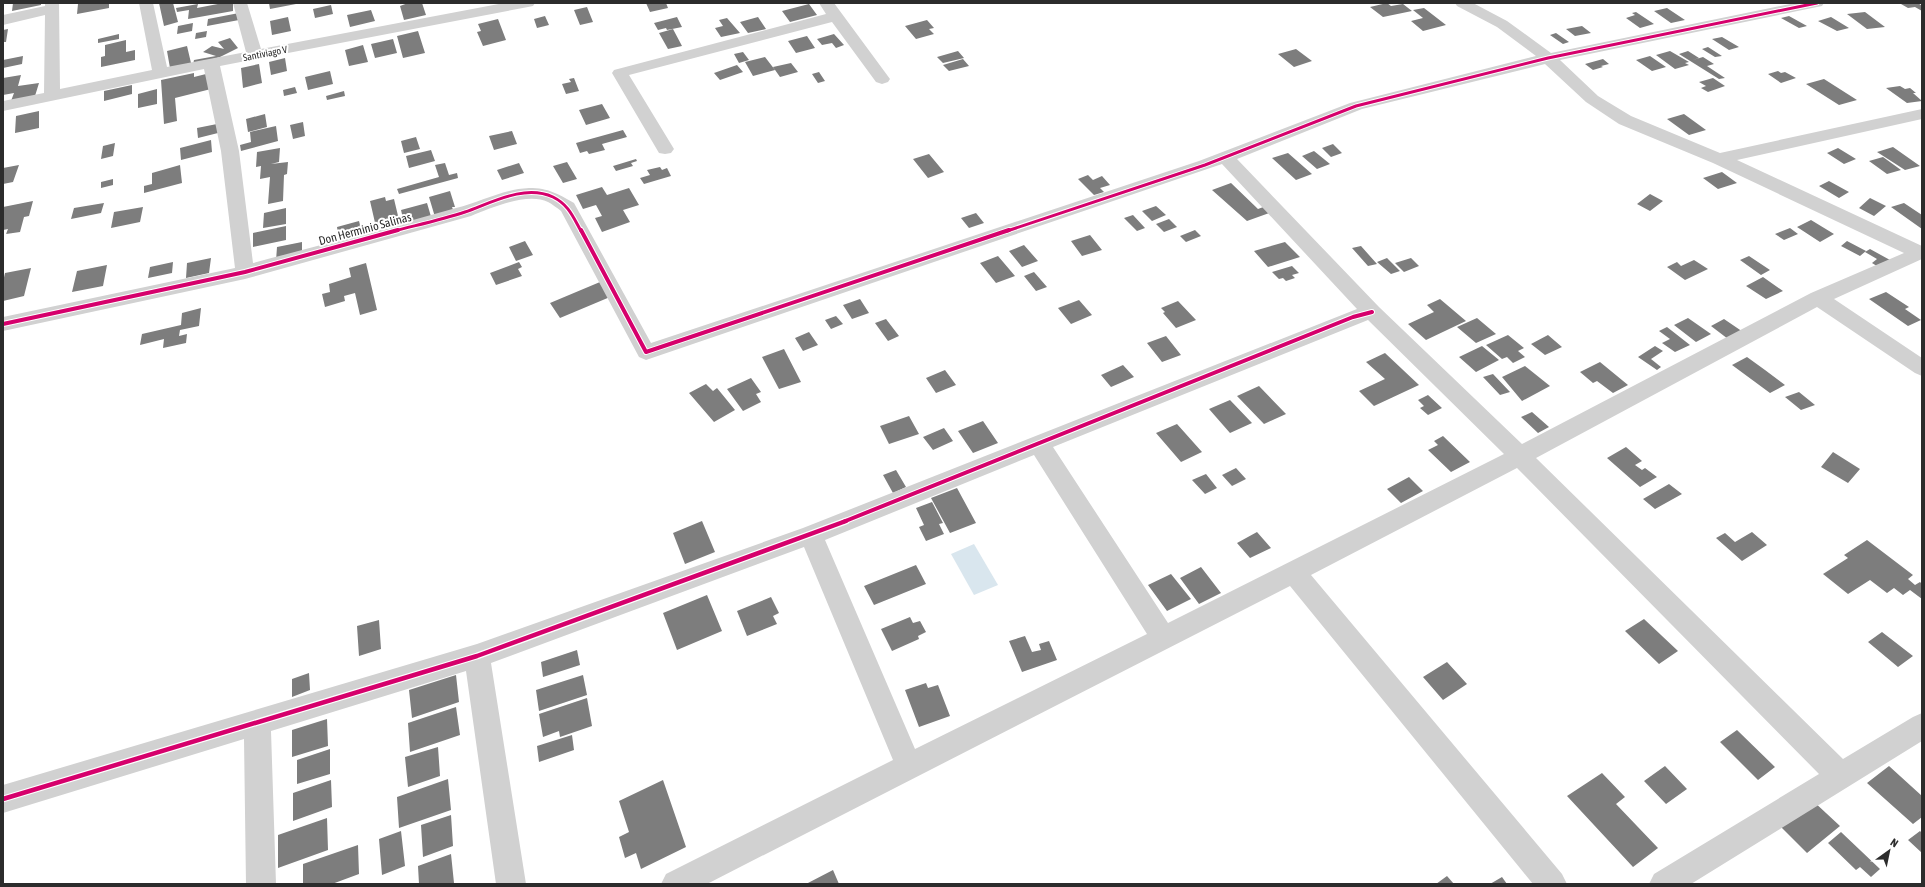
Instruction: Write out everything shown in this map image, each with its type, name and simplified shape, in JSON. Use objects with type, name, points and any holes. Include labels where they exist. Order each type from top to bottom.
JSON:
[{"type":"street","points":[[146,3],[161,74]]},
{"type":"street","points":[[240,3],[255,55]]},
{"type":"street","name":"Santiviago V","points":[[3,106],[211,63],[528,3]]},
{"type":"street","points":[[826,3],[882,80]]},
{"type":"street","points":[[1462,3],[1502,24],[1548,58],[1592,99],[1625,120],[1719,159],[1922,253]]},
{"type":"street","points":[[1817,3],[1548,58],[1356,106],[1225,157],[1372,312],[1520,456],[1840,776]]},
{"type":"street","points":[[3,20],[52,6],[52,97]]},
{"type":"street","points":[[665,149],[620,73],[836,16]]},
{"type":"street","points":[[211,63],[230,151],[244,272]]},
{"type":"street","points":[[1719,159],[1922,114]]},
{"type":"street","name":"Don Herminio Salinas","points":[[3,324],[244,272],[465,212],[495,200],[521,195],[550,196],[568,207],[646,352],[1225,157]]},
{"type":"street","points":[[676,884],[1294,572],[1520,456],[1818,298],[1922,253]]},
{"type":"street","points":[[1818,298],[1922,368]]},
{"type":"street","points":[[3,799],[477,656],[811,535],[1353,317],[1372,312]]},
{"type":"street","points":[[1039,444],[1164,638]]},
{"type":"street","points":[[811,535],[909,766]]},
{"type":"street","points":[[1294,572],[1552,884]]},
{"type":"street","points":[[477,656],[511,884]]},
{"type":"street","points":[[257,723],[261,884]]},
{"type":"street","points":[[1671,882],[1922,726]]},
{"type":"shaded area","points":[[974,544],[998,585],[974,595],[951,554]]},
{"type":"building","points":[[13,3],[41,3],[41,5],[12,11]]},
{"type":"building","points":[[109,3],[109,8],[77,14],[78,4]]},
{"type":"building","points":[[159,3],[173,3],[178,22],[164,26]]},
{"type":"building","points":[[223,3],[233,3],[233,11],[188,19],[189,10],[177,12],[176,8],[198,4],[197,8]]},
{"type":"building","points":[[269,3],[296,3],[296,4],[270,9]]},
{"type":"building","points":[[408,3],[422,3],[426,15],[404,20],[400,6]]},
{"type":"building","points":[[646,3],[666,3],[668,8],[650,12]]},
{"type":"building","points":[[1387,3],[1391,6],[1403,4],[1412,11],[1383,17],[1370,7]]},
{"type":"building","points":[[1918,3],[1922,6],[1922,11],[1915,7],[1908,8],[1901,4]]},
{"type":"building","points":[[809,4],[817,15],[790,22],[782,11]]},
{"type":"building","points":[[331,5],[333,14],[315,18],[313,9]]},
{"type":"building","points":[[587,7],[593,22],[580,25],[574,10]]},
{"type":"building","points":[[1424,8],[1446,25],[1423,31],[1411,21],[1423,18],[1413,10]]},
{"type":"building","points":[[1667,8],[1685,20],[1671,23],[1654,11]]},
{"type":"building","points":[[371,10],[375,21],[350,27],[347,15]]},
{"type":"building","points":[[1636,12],[1654,24],[1640,28],[1626,18],[1635,15],[1632,13]]},
{"type":"building","points":[[1865,12],[1885,27],[1867,29],[1847,14]]},
{"type":"building","points":[[239,13],[239,20],[207,26],[208,19]]},
{"type":"building","points":[[545,16],[549,25],[537,28],[534,19]]},
{"type":"building","points":[[1789,16],[1807,26],[1799,28],[1781,18]]},
{"type":"building","points":[[288,17],[291,31],[272,35],[270,21]]},
{"type":"building","points":[[677,17],[682,27],[658,30],[654,23]]},
{"type":"building","points":[[758,17],[766,29],[748,33],[740,22]]},
{"type":"building","points":[[1831,17],[1849,28],[1837,31],[1818,21]]},
{"type":"building","points":[[727,18],[740,33],[721,37],[715,28],[723,26],[719,20]]},
{"type":"building","points":[[498,19],[506,40],[483,46],[477,32],[481,31],[478,24]]},
{"type":"building","points":[[927,20],[934,28],[929,29],[934,34],[916,39],[905,26]]},
{"type":"building","points":[[193,23],[192,31],[177,34],[178,26]]},
{"type":"building","points":[[1582,26],[1591,33],[1575,36],[1566,29]]},
{"type":"building","points":[[8,29],[6,42],[3,42],[3,30]]},
{"type":"building","points":[[673,29],[682,46],[668,49],[659,33]]},
{"type":"building","points":[[207,31],[206,37],[195,39],[196,33]]},
{"type":"building","points":[[418,31],[425,53],[403,58],[397,36]]},
{"type":"building","points":[[1556,33],[1569,42],[1563,44],[1550,35]]},
{"type":"building","points":[[119,34],[119,39],[98,43],[98,39]]},
{"type":"building","points":[[834,34],[844,45],[836,48],[832,43],[822,45],[817,39]]},
{"type":"building","points":[[807,36],[815,48],[796,53],[788,41]]},
{"type":"building","points":[[1722,37],[1739,47],[1729,50],[1712,39]]},
{"type":"building","points":[[230,38],[238,48],[220,57],[193,65],[194,60],[216,56],[203,52],[212,46],[224,49],[218,42]]},
{"type":"building","points":[[393,39],[397,53],[375,58],[371,44]]},
{"type":"building","points":[[126,40],[126,52],[135,50],[135,60],[101,67],[101,57],[105,56],[105,45]]},
{"type":"building","points":[[363,45],[368,62],[349,66],[345,50]]},
{"type":"building","points":[[187,46],[191,63],[170,68],[167,51]]},
{"type":"building","points":[[1708,47],[1722,56],[1715,57],[1702,49]]},
{"type":"building","points":[[1296,49],[1312,61],[1294,67],[1278,54]]},
{"type":"building","points":[[958,51],[964,58],[943,63],[937,57]]},
{"type":"building","points":[[1670,51],[1689,62],[1685,63],[1689,65],[1675,69],[1656,55]]},
{"type":"building","points":[[1688,51],[1699,58],[1693,60],[1703,57],[1714,64],[1707,66],[1725,78],[1719,79],[1679,54]]},
{"type":"building","points":[[743,52],[749,60],[739,63],[734,54]]},
{"type":"building","points":[[23,56],[22,64],[3,68],[3,60]]},
{"type":"building","points":[[1650,56],[1666,67],[1652,71],[1636,60]]},
{"type":"building","points":[[765,57],[775,70],[753,76],[745,62]]},
{"type":"building","points":[[285,58],[287,71],[271,75],[269,62]]},
{"type":"building","points":[[963,59],[969,66],[949,71],[943,65]]},
{"type":"building","points":[[1603,59],[1609,64],[1593,70],[1585,64]]},
{"type":"building","points":[[791,63],[798,72],[780,77],[773,67]]},
{"type":"building","points":[[259,64],[262,83],[243,88],[241,68]]},
{"type":"building","points":[[737,65],[743,72],[720,80],[714,73]]},
{"type":"building","points":[[330,71],[333,84],[308,90],[305,77]]},
{"type":"building","points":[[1778,71],[1781,73],[1785,72],[1796,78],[1781,83],[1768,74]]},
{"type":"building","points":[[819,72],[825,81],[818,83],[812,74]]},
{"type":"building","points":[[194,73],[194,77],[210,73],[211,89],[175,98],[177,121],[164,124],[161,80]]},
{"type":"building","points":[[21,75],[18,86],[39,83],[35,96],[11,101],[14,93],[3,95],[3,78]]},
{"type":"building","points":[[574,78],[579,91],[566,94],[562,84],[571,82],[569,79]]},
{"type":"building","points":[[1713,78],[1725,86],[1708,92],[1701,88],[1706,86],[1699,82]]},
{"type":"building","points":[[1824,79],[1857,100],[1839,105],[1806,84]]},
{"type":"building","points":[[132,85],[132,94],[104,101],[104,91]]},
{"type":"building","points":[[1900,86],[1905,89],[1910,88],[1922,101],[1907,103],[1886,88]]},
{"type":"building","points":[[295,87],[297,93],[284,96],[283,90]]},
{"type":"building","points":[[157,89],[157,104],[138,108],[138,94]]},
{"type":"building","points":[[344,91],[345,96],[327,100],[326,96]]},
{"type":"building","points":[[602,104],[610,118],[586,125],[579,110]]},
{"type":"building","points":[[39,111],[39,128],[15,133],[16,116]]},
{"type":"building","points":[[265,114],[267,127],[248,132],[246,119]]},
{"type":"building","points":[[1684,114],[1706,130],[1689,135],[1667,119]]},
{"type":"building","points":[[303,122],[305,136],[293,139],[290,125]]},
{"type":"building","points":[[217,124],[218,133],[198,138],[197,128]]},
{"type":"building","points":[[276,126],[278,141],[241,151],[240,145],[251,142],[250,132]]},
{"type":"building","points":[[623,130],[627,137],[602,144],[605,150],[589,154],[587,151],[580,153],[576,143]]},
{"type":"building","points":[[512,131],[517,144],[494,150],[489,136]]},
{"type":"building","points":[[416,137],[420,149],[404,153],[401,141]]},
{"type":"building","points":[[211,140],[212,152],[181,160],[180,148]]},
{"type":"building","points":[[115,143],[113,156],[101,159],[103,146]]},
{"type":"building","points":[[1333,144],[1342,153],[1331,157],[1322,148]]},
{"type":"building","points":[[1893,147],[1920,166],[1905,170],[1877,152]]},
{"type":"building","points":[[280,148],[279,162],[271,164],[288,162],[287,174],[284,175],[283,201],[268,204],[270,177],[260,179],[261,166],[256,167],[257,152]]},
{"type":"building","points":[[1838,148],[1856,159],[1844,164],[1827,153]]},
{"type":"building","points":[[431,150],[435,161],[409,168],[406,156]]},
{"type":"building","points":[[1314,151],[1330,164],[1317,169],[1302,156]]},
{"type":"building","points":[[1288,153],[1312,174],[1296,180],[1272,158]]},
{"type":"building","points":[[929,154],[944,172],[928,178],[913,159]]},
{"type":"building","points":[[1883,157],[1901,170],[1887,174],[1869,161]]},
{"type":"building","points":[[636,159],[637,161],[631,163],[633,166],[616,171],[613,166]]},
{"type":"building","points":[[567,162],[577,179],[563,183],[553,166]]},
{"type":"building","points":[[445,163],[449,175],[457,173],[458,178],[399,194],[397,189],[439,177],[435,165]]},
{"type":"building","points":[[519,163],[524,173],[502,180],[497,170]]},
{"type":"building","points":[[19,165],[13,182],[3,184],[3,168]]},
{"type":"building","points":[[180,165],[182,183],[144,193],[144,186],[152,184],[152,173]]},
{"type":"building","points":[[660,167],[662,170],[667,168],[671,176],[644,184],[640,178],[650,175],[647,170]]},
{"type":"building","points":[[1722,172],[1737,183],[1718,189],[1703,178]]},
{"type":"building","points":[[1088,175],[1093,180],[1102,176],[1110,185],[1100,188],[1104,192],[1094,195],[1078,179]]},
{"type":"building","points":[[113,179],[113,185],[101,188],[101,182]]},
{"type":"building","points":[[1829,181],[1849,192],[1839,198],[1819,186]]},
{"type":"building","points":[[1231,183],[1258,209],[1266,206],[1272,212],[1247,221],[1212,190]]},
{"type":"building","points":[[602,187],[607,195],[629,188],[639,205],[623,210],[630,222],[602,232],[595,218],[602,216],[596,205],[583,209],[576,195]]},
{"type":"building","points":[[450,191],[455,207],[452,207],[454,212],[435,217],[429,197]]},
{"type":"building","points":[[1650,194],[1663,201],[1650,211],[1637,204]]},
{"type":"building","points":[[385,197],[386,201],[394,199],[399,220],[376,227],[370,201]]},
{"type":"building","points":[[1870,198],[1886,206],[1874,216],[1859,208]]},
{"type":"building","points":[[33,201],[29,216],[24,217],[20,232],[6,234],[8,229],[3,230],[3,207]]},
{"type":"building","points":[[104,203],[101,213],[71,219],[74,208]]},
{"type":"building","points":[[427,203],[432,220],[405,227],[401,210]]},
{"type":"building","points":[[1904,203],[1922,215],[1922,229],[1891,207]]},
{"type":"building","points":[[1156,206],[1166,215],[1152,221],[1142,211]]},
{"type":"building","points":[[143,207],[140,222],[111,228],[114,212]]},
{"type":"building","points":[[286,208],[286,224],[263,228],[264,213]]},
{"type":"building","points":[[976,213],[984,223],[969,228],[961,218]]},
{"type":"building","points":[[1133,215],[1145,228],[1137,231],[1124,218]]},
{"type":"building","points":[[1169,219],[1177,227],[1164,232],[1156,224]]},
{"type":"building","points":[[1811,220],[1834,234],[1820,242],[1797,227]]},
{"type":"building","points":[[359,221],[362,233],[339,240],[337,227]]},
{"type":"building","points":[[286,226],[286,240],[253,247],[253,233]]},
{"type":"building","points":[[1790,228],[1798,234],[1784,240],[1775,234]]},
{"type":"building","points":[[1195,230],[1201,236],[1186,242],[1180,236]]},
{"type":"building","points":[[1090,235],[1102,250],[1082,256],[1071,241]]},
{"type":"building","points":[[525,241],[533,255],[516,261],[509,247]]},
{"type":"building","points":[[1847,241],[1866,251],[1860,256],[1841,246]]},
{"type":"building","points":[[302,242],[302,255],[276,261],[277,247]]},
{"type":"building","points":[[1285,242],[1300,257],[1268,267],[1254,251]]},
{"type":"building","points":[[1024,245],[1038,261],[1022,267],[1009,251]]},
{"type":"building","points":[[1361,246],[1377,264],[1368,266],[1352,248]]},
{"type":"building","points":[[1870,249],[1890,260],[1880,268],[1872,263],[1877,259],[1865,252]]},
{"type":"building","points":[[998,256],[1015,276],[996,283],[980,263]]},
{"type":"building","points":[[1749,256],[1770,270],[1761,275],[1740,260]]},
{"type":"building","points":[[211,258],[209,273],[186,278],[187,263]]},
{"type":"building","points":[[1387,258],[1400,271],[1391,274],[1377,262]]},
{"type":"building","points":[[1411,258],[1419,266],[1404,272],[1395,263]]},
{"type":"building","points":[[1694,260],[1708,269],[1685,280],[1667,267],[1677,262],[1681,266]]},
{"type":"building","points":[[173,262],[172,273],[148,278],[150,267]]},
{"type":"building","points":[[519,262],[522,267],[518,269],[522,276],[496,285],[490,273]]},
{"type":"building","points":[[366,263],[377,310],[360,315],[355,293],[344,296],[345,301],[325,307],[322,294],[330,292],[329,284],[351,277],[349,268]]},
{"type":"building","points":[[107,265],[103,286],[72,292],[77,271]]},
{"type":"building","points":[[1292,266],[1299,273],[1292,275],[1295,278],[1286,281],[1283,278],[1279,279],[1272,272]]},
{"type":"building","points":[[31,268],[24,296],[3,301],[3,282],[5,273]]},
{"type":"building","points":[[1034,272],[1047,287],[1036,291],[1024,276]]},
{"type":"building","points":[[1763,277],[1783,291],[1766,299],[1746,286]]},
{"type":"building","points":[[600,282],[610,297],[560,318],[550,303]]},
{"type":"building","points":[[1886,292],[1909,307],[1905,309],[1921,320],[1908,326],[1869,299]]},
{"type":"building","points":[[860,299],[869,313],[852,319],[843,305]]},
{"type":"building","points":[[1440,299],[1466,321],[1426,340],[1408,324],[1434,312],[1427,305]]},
{"type":"building","points":[[1079,300],[1092,315],[1071,324],[1058,308]]},
{"type":"building","points":[[1178,301],[1196,320],[1176,328],[1163,313],[1165,312],[1161,308]]},
{"type":"building","points":[[201,308],[199,326],[180,330],[179,336],[187,334],[186,343],[163,348],[164,339],[140,345],[142,334],[181,325],[182,313]]},
{"type":"building","points":[[836,316],[843,324],[831,329],[825,320]]},
{"type":"building","points":[[1477,318],[1496,334],[1476,343],[1457,327]]},
{"type":"building","points":[[1688,318],[1711,334],[1696,342],[1674,325]]},
{"type":"building","points":[[886,319],[899,336],[888,341],[875,323]]},
{"type":"building","points":[[1724,319],[1746,334],[1732,342],[1711,326]]},
{"type":"building","points":[[1667,327],[1690,345],[1675,352],[1662,343],[1670,339],[1659,331]]},
{"type":"building","points":[[809,332],[818,345],[803,351],[795,338]]},
{"type":"building","points":[[1508,335],[1524,348],[1518,351],[1525,357],[1513,363],[1507,357],[1502,359],[1486,345]]},
{"type":"building","points":[[1548,335],[1562,347],[1545,355],[1531,344]]},
{"type":"building","points":[[1166,336],[1181,355],[1162,362],[1147,343]]},
{"type":"building","points":[[1482,346],[1499,360],[1476,372],[1459,357]]},
{"type":"building","points":[[1655,346],[1663,351],[1651,359],[1661,367],[1657,370],[1638,357]]},
{"type":"building","points":[[784,349],[801,382],[779,389],[762,357]]},
{"type":"building","points":[[1385,353],[1419,385],[1374,406],[1359,391],[1385,379],[1366,362]]},
{"type":"building","points":[[1747,357],[1785,385],[1770,393],[1732,365]]},
{"type":"building","points":[[1600,362],[1628,385],[1613,393],[1597,381],[1593,383],[1580,372]]},
{"type":"building","points":[[1123,365],[1134,377],[1111,387],[1101,375]]},
{"type":"building","points":[[1525,366],[1550,386],[1522,401],[1502,377]]},
{"type":"building","points":[[945,370],[956,385],[936,393],[926,378]]},
{"type":"building","points":[[1493,374],[1510,392],[1500,395],[1483,377]]},
{"type":"building","points":[[751,378],[761,392],[756,394],[761,402],[743,411],[727,389]]},
{"type":"building","points":[[706,384],[713,391],[717,388],[735,410],[714,422],[689,393]]},
{"type":"building","points":[[1259,386],[1286,414],[1264,424],[1237,396]]},
{"type":"building","points":[[1799,392],[1815,405],[1801,410],[1785,397]]},
{"type":"building","points":[[1428,395],[1442,408],[1428,415],[1420,408],[1424,406],[1418,400]]},
{"type":"building","points":[[1230,400],[1252,423],[1230,433],[1209,409]]},
{"type":"building","points":[[1532,412],[1549,427],[1538,433],[1521,417]]},
{"type":"building","points":[[909,416],[919,434],[889,444],[880,426]]},
{"type":"building","points":[[983,421],[998,443],[973,453],[958,431]]},
{"type":"building","points":[[1177,424],[1202,452],[1181,462],[1156,433]]},
{"type":"building","points":[[944,428],[953,441],[933,450],[923,437]]},
{"type":"building","points":[[1443,436],[1470,462],[1451,472],[1428,450],[1438,445],[1434,441]]},
{"type":"building","points":[[1626,447],[1642,461],[1635,465],[1642,470],[1645,468],[1657,477],[1640,487],[1607,458]]},
{"type":"building","points":[[1833,452],[1860,469],[1848,483],[1821,467]]},
{"type":"building","points":[[1236,468],[1246,479],[1232,486],[1222,475]]},
{"type":"building","points":[[896,470],[906,487],[893,493],[883,475]]},
{"type":"building","points":[[1206,474],[1217,488],[1205,494],[1192,480]]},
{"type":"building","points":[[1409,477],[1423,491],[1401,503],[1387,489]]},
{"type":"building","points":[[1669,484],[1682,494],[1655,509],[1643,499]]},
{"type":"building","points":[[957,488],[976,523],[950,533],[931,498]]},
{"type":"building","points":[[932,502],[943,523],[939,524],[944,534],[926,541],[919,527],[924,525],[916,508]]},
{"type":"building","points":[[702,521],[715,552],[685,564],[673,533]]},
{"type":"building","points":[[1257,532],[1271,548],[1250,558],[1237,543]]},
{"type":"building","points":[[1752,532],[1767,545],[1742,561],[1716,538],[1725,533],[1735,542]]},
{"type":"building","points":[[1867,540],[1913,575],[1908,579],[1915,585],[1920,582],[1922,584],[1922,599],[1910,590],[1903,595],[1894,588],[1887,593],[1870,580],[1848,594],[1823,574],[1848,558],[1844,555]]},
{"type":"building","points":[[916,565],[926,584],[874,605],[864,586]]},
{"type":"building","points":[[1201,567],[1221,593],[1199,604],[1180,578]]},
{"type":"building","points":[[1171,574],[1191,599],[1167,611],[1148,585]]},
{"type":"building","points":[[707,595],[722,631],[677,650],[663,613]]},
{"type":"building","points":[[771,597],[779,613],[773,616],[777,624],[747,636],[737,611]]},
{"type":"building","points":[[910,617],[913,623],[920,621],[926,632],[918,636],[919,639],[892,651],[881,629]]},
{"type":"building","points":[[1644,619],[1678,651],[1659,664],[1625,631]]},
{"type":"building","points":[[379,620],[381,649],[359,656],[357,626]]},
{"type":"building","points":[[1882,632],[1913,656],[1898,667],[1868,642]]},
{"type":"building","points":[[1025,636],[1032,652],[1041,650],[1039,644],[1049,641],[1057,660],[1022,672],[1009,641]]},
{"type":"building","points":[[577,650],[580,665],[543,677],[541,662]]},
{"type":"building","points":[[1447,662],[1467,684],[1443,700],[1423,677]]},
{"type":"building","points":[[309,673],[310,690],[292,697],[292,679]]},
{"type":"building","points":[[456,675],[459,702],[412,718],[409,690]]},
{"type":"building","points":[[583,675],[587,695],[539,711],[536,690]]},
{"type":"building","points":[[926,683],[928,688],[938,685],[950,716],[919,727],[905,690]]},
{"type":"building","points":[[587,698],[592,726],[560,737],[559,731],[543,737],[539,714]]},
{"type":"building","points":[[456,707],[460,735],[410,752],[408,723]]},
{"type":"building","points":[[327,719],[328,746],[292,757],[292,730]]},
{"type":"building","points":[[1737,730],[1775,767],[1758,780],[1720,742]]},
{"type":"building","points":[[572,735],[574,750],[539,762],[537,746]]},
{"type":"building","points":[[438,747],[440,776],[408,787],[405,757]]},
{"type":"building","points":[[330,749],[330,774],[297,784],[297,760]]},
{"type":"building","points":[[1665,766],[1687,789],[1666,804],[1644,781]]},
{"type":"building","points":[[1889,766],[1922,796],[1922,817],[1913,824],[1867,783]]},
{"type":"building","points":[[1602,773],[1625,797],[1616,804],[1658,848],[1633,867],[1567,796]]},
{"type":"building","points":[[448,779],[451,810],[399,828],[397,797]]},
{"type":"building","points":[[331,780],[332,807],[293,821],[293,793]]},
{"type":"building","points":[[663,780],[686,847],[641,869],[636,853],[625,858],[619,837],[629,832],[619,801]]},
{"type":"building","points":[[1812,800],[1840,826],[1807,853],[1779,825]]},
{"type":"building","points":[[451,815],[453,846],[423,857],[421,825]]},
{"type":"building","points":[[327,818],[328,850],[278,868],[278,835]]},
{"type":"building","points":[[401,831],[405,866],[382,875],[379,839]]},
{"type":"building","points":[[1920,831],[1922,833],[1922,853],[1908,840]]},
{"type":"building","points":[[1841,832],[1880,869],[1871,877],[1860,867],[1856,870],[1828,843]]},
{"type":"building","points":[[358,845],[359,874],[332,884],[303,884],[303,864]]},
{"type":"building","points":[[451,854],[454,883],[419,884],[418,866]]},
{"type":"building","points":[[833,870],[839,884],[806,884]]},
{"type":"building","points":[[1447,876],[1454,884],[1436,884]]},
{"type":"building","points":[[1502,877],[1507,884],[1490,884]]},
{"type":"cycle path","points":[[3,324],[245,272],[465,212],[506,197],[538,194],[556,199],[568,207],[646,352],[1205,165],[1356,106],[1548,58],[1817,3]]},
{"type":"cycle path","points":[[3,799],[477,656],[811,535],[1353,317],[1372,312]]}]
